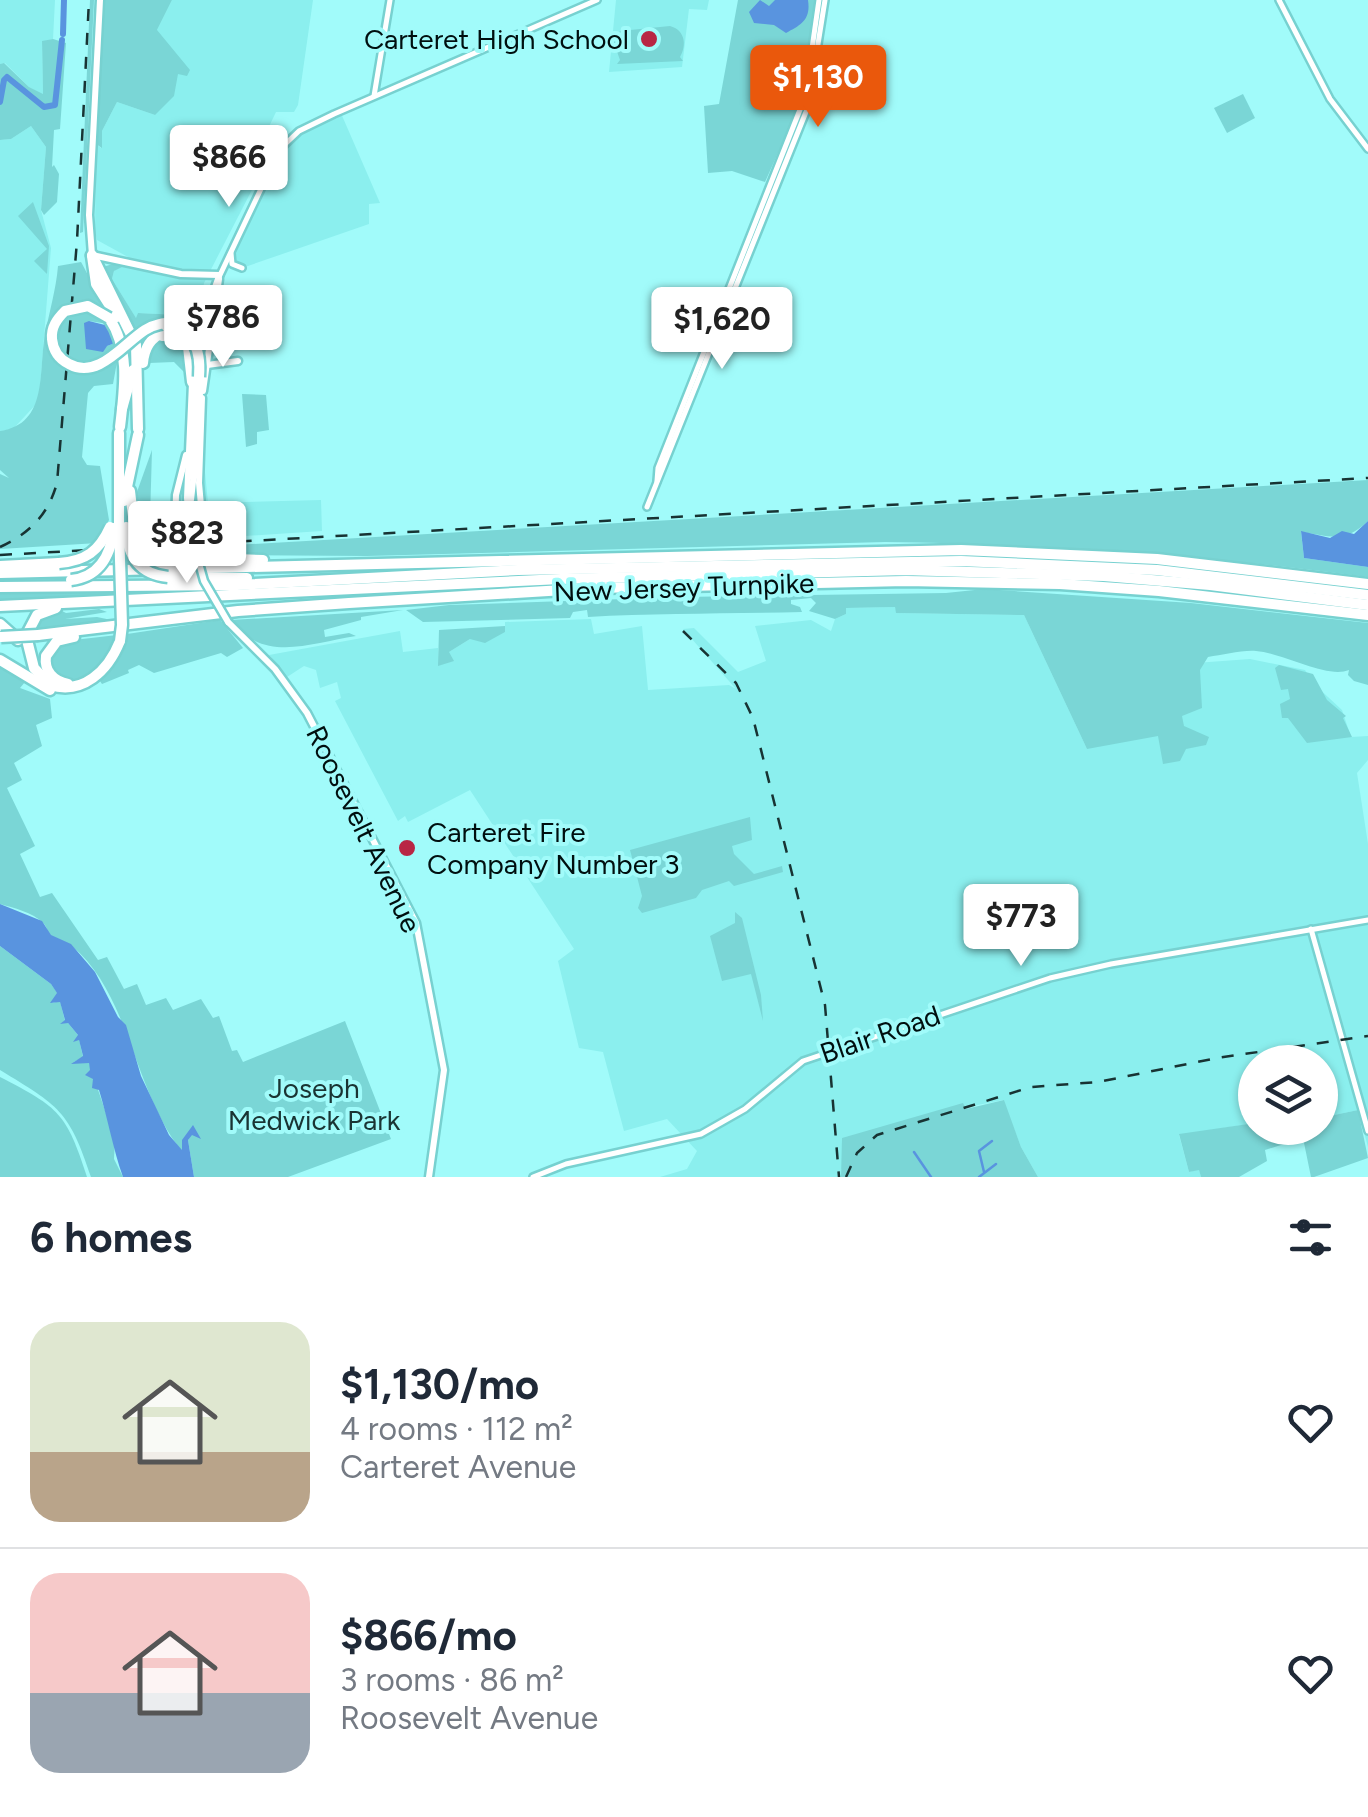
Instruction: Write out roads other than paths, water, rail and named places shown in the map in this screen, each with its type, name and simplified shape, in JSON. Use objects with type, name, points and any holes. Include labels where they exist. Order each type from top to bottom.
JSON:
[{"type":"highway","points":[[92,255],[135,340],[138,432],[115,506],[137,564],[151,574],[168,577],[313,582]]},
{"type":"highway","points":[[92,255],[96,284],[132,346],[131,384],[122,408]]},
{"type":"highway","points":[[100,270],[113,258]]},
{"type":"highway","points":[[0,660],[34,684],[53,691],[74,691],[99,678],[114,661],[121,641],[125,616],[119,430],[122,408],[122,345],[109,318],[94,307],[71,308],[56,321],[52,340],[59,357],[75,367],[92,367],[112,356],[153,330],[176,328],[190,336],[196,345],[194,475]]},
{"type":"highway","points":[[112,356],[147,329],[175,322],[197,323],[208,307]]},
{"type":"highway","points":[[138,393],[147,345],[159,334],[180,329],[205,336]]},
{"type":"highway","points":[[144,360],[157,338],[178,338],[191,353],[195,380]]},
{"type":"highway","points":[[121,526],[162,556],[304,564]]},
{"type":"highway","points":[[0,569],[75,562],[90,555],[121,526]]},
{"type":"highway","points":[[0,585],[90,575],[102,564],[121,526]]},
{"type":"highway","name":"New Jersey Turnpike","points":[[0,569],[981,550],[1176,561],[1368,584]]},
{"type":"highway","name":"New Jersey Turnpike","points":[[0,585],[313,582],[518,570],[961,560],[1139,569],[1368,595]]},
{"type":"highway","name":"New Jersey Turnpike","points":[[0,606],[600,578],[905,570],[1122,577],[1368,604]]},
{"type":"highway","name":"New Jersey Turnpike","points":[[0,637],[215,614],[598,588],[906,581],[1140,589],[1368,615]]},
{"type":"highway","points":[[121,641],[97,675],[80,686],[67,688],[45,682],[37,674],[26,636],[33,620],[51,609],[166,598]]},
{"type":"highway","points":[[97,675],[79,683],[57,681],[46,665],[47,651],[60,640],[215,614]]},
{"type":"highway","points":[[0,624],[16,637],[38,680],[53,691]]},
{"type":"main road","points":[[100,0],[89,222],[92,255],[183,274],[205,283],[212,292]]},
{"type":"main road","points":[[183,274],[219,275]]},
{"type":"main road","name":"Roosevelt Avenue","points":[[189,516],[206,366],[208,307],[219,275]]},
{"type":"main road","name":"Roosevelt Avenue","points":[[219,275],[195,380],[189,444],[190,531],[204,581],[228,622],[274,668],[307,713],[416,922],[444,1073],[430,1177]]},
{"type":"main road","points":[[206,366],[238,360]]},
{"type":"main road","points":[[189,444],[175,500],[174,527],[182,535],[203,530],[199,490],[202,398]]},
{"type":"street","points":[[374,96],[390,0]]},
{"type":"street","name":"Roosevelt Avenue","points":[[219,275],[282,146],[311,124],[598,0]]},
{"type":"street","points":[[647,507],[808,107],[822,0]]},
{"type":"street","points":[[1279,0],[1330,99],[1368,149]]},
{"type":"street","points":[[232,246],[231,260],[242,268]]},
{"type":"street","name":"Blair Road","points":[[532,1177],[566,1164],[700,1134],[746,1109],[803,1061],[1042,980],[1093,967],[1368,920]]},
{"type":"street","points":[[1311,929],[1368,1131]]},
{"type":"waterway","points":[[63,34],[64,0]]},
{"type":"waterway","points":[[0,102],[7,77],[44,107],[55,105],[62,40]]},
{"type":"waterway","points":[[984,1172],[979,1151],[992,1141]]},
{"type":"waterway","points":[[914,1152],[931,1177]]},
{"type":"waterway","points":[[979,1177],[996,1164]]},
{"type":"railway","points":[[0,547],[36,522],[49,505],[57,483],[77,241],[89,0]]},
{"type":"railway","points":[[0,555],[1368,478]]},
{"type":"railway","points":[[683,631],[736,683],[753,718],[825,1005],[839,1177]]},
{"type":"railway","points":[[846,1177],[857,1153],[877,1135],[1031,1087],[1098,1082],[1217,1058],[1368,1036]]},
{"type":"place","name":"Carteret High School","points":[[649,39]]},
{"type":"place","name":"Carteret Fire Company Number 3","points":[[407,848]]},
{"type":"park label","name":"Joseph Medwick Park","points":[[314,1104]]}]
